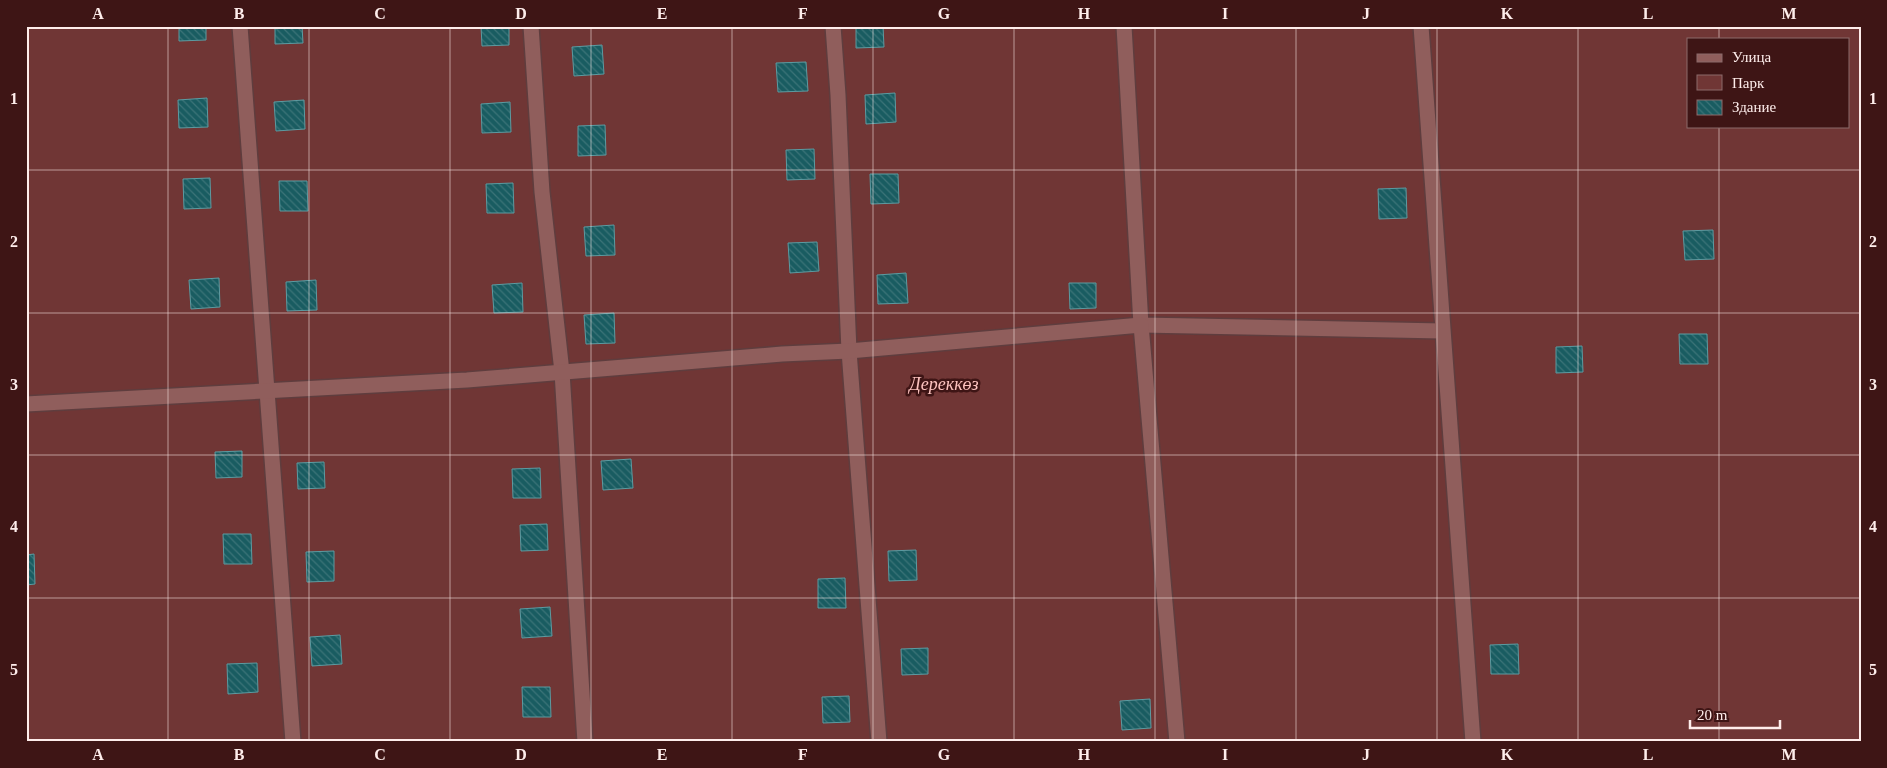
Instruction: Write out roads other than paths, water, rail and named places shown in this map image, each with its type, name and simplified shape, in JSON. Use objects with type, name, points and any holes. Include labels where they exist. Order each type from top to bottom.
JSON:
[{"type":"street","points":[[240,26],[293,742]]},
{"type":"street","points":[[531,26],[542,192],[562,372],[585,742]]},
{"type":"street","points":[[832,26],[838,105],[849,351],[879,742]]},
{"type":"street","points":[[1124,26],[1141,325],[1177,742]]},
{"type":"street","points":[[1421,26],[1472,742]]},
{"type":"street","points":[[26,404],[467,380],[782,354],[849,351],[1141,325],[1442,330]]},
{"type":"park label","name":"Дереккөз","points":[[944,384]]}]
